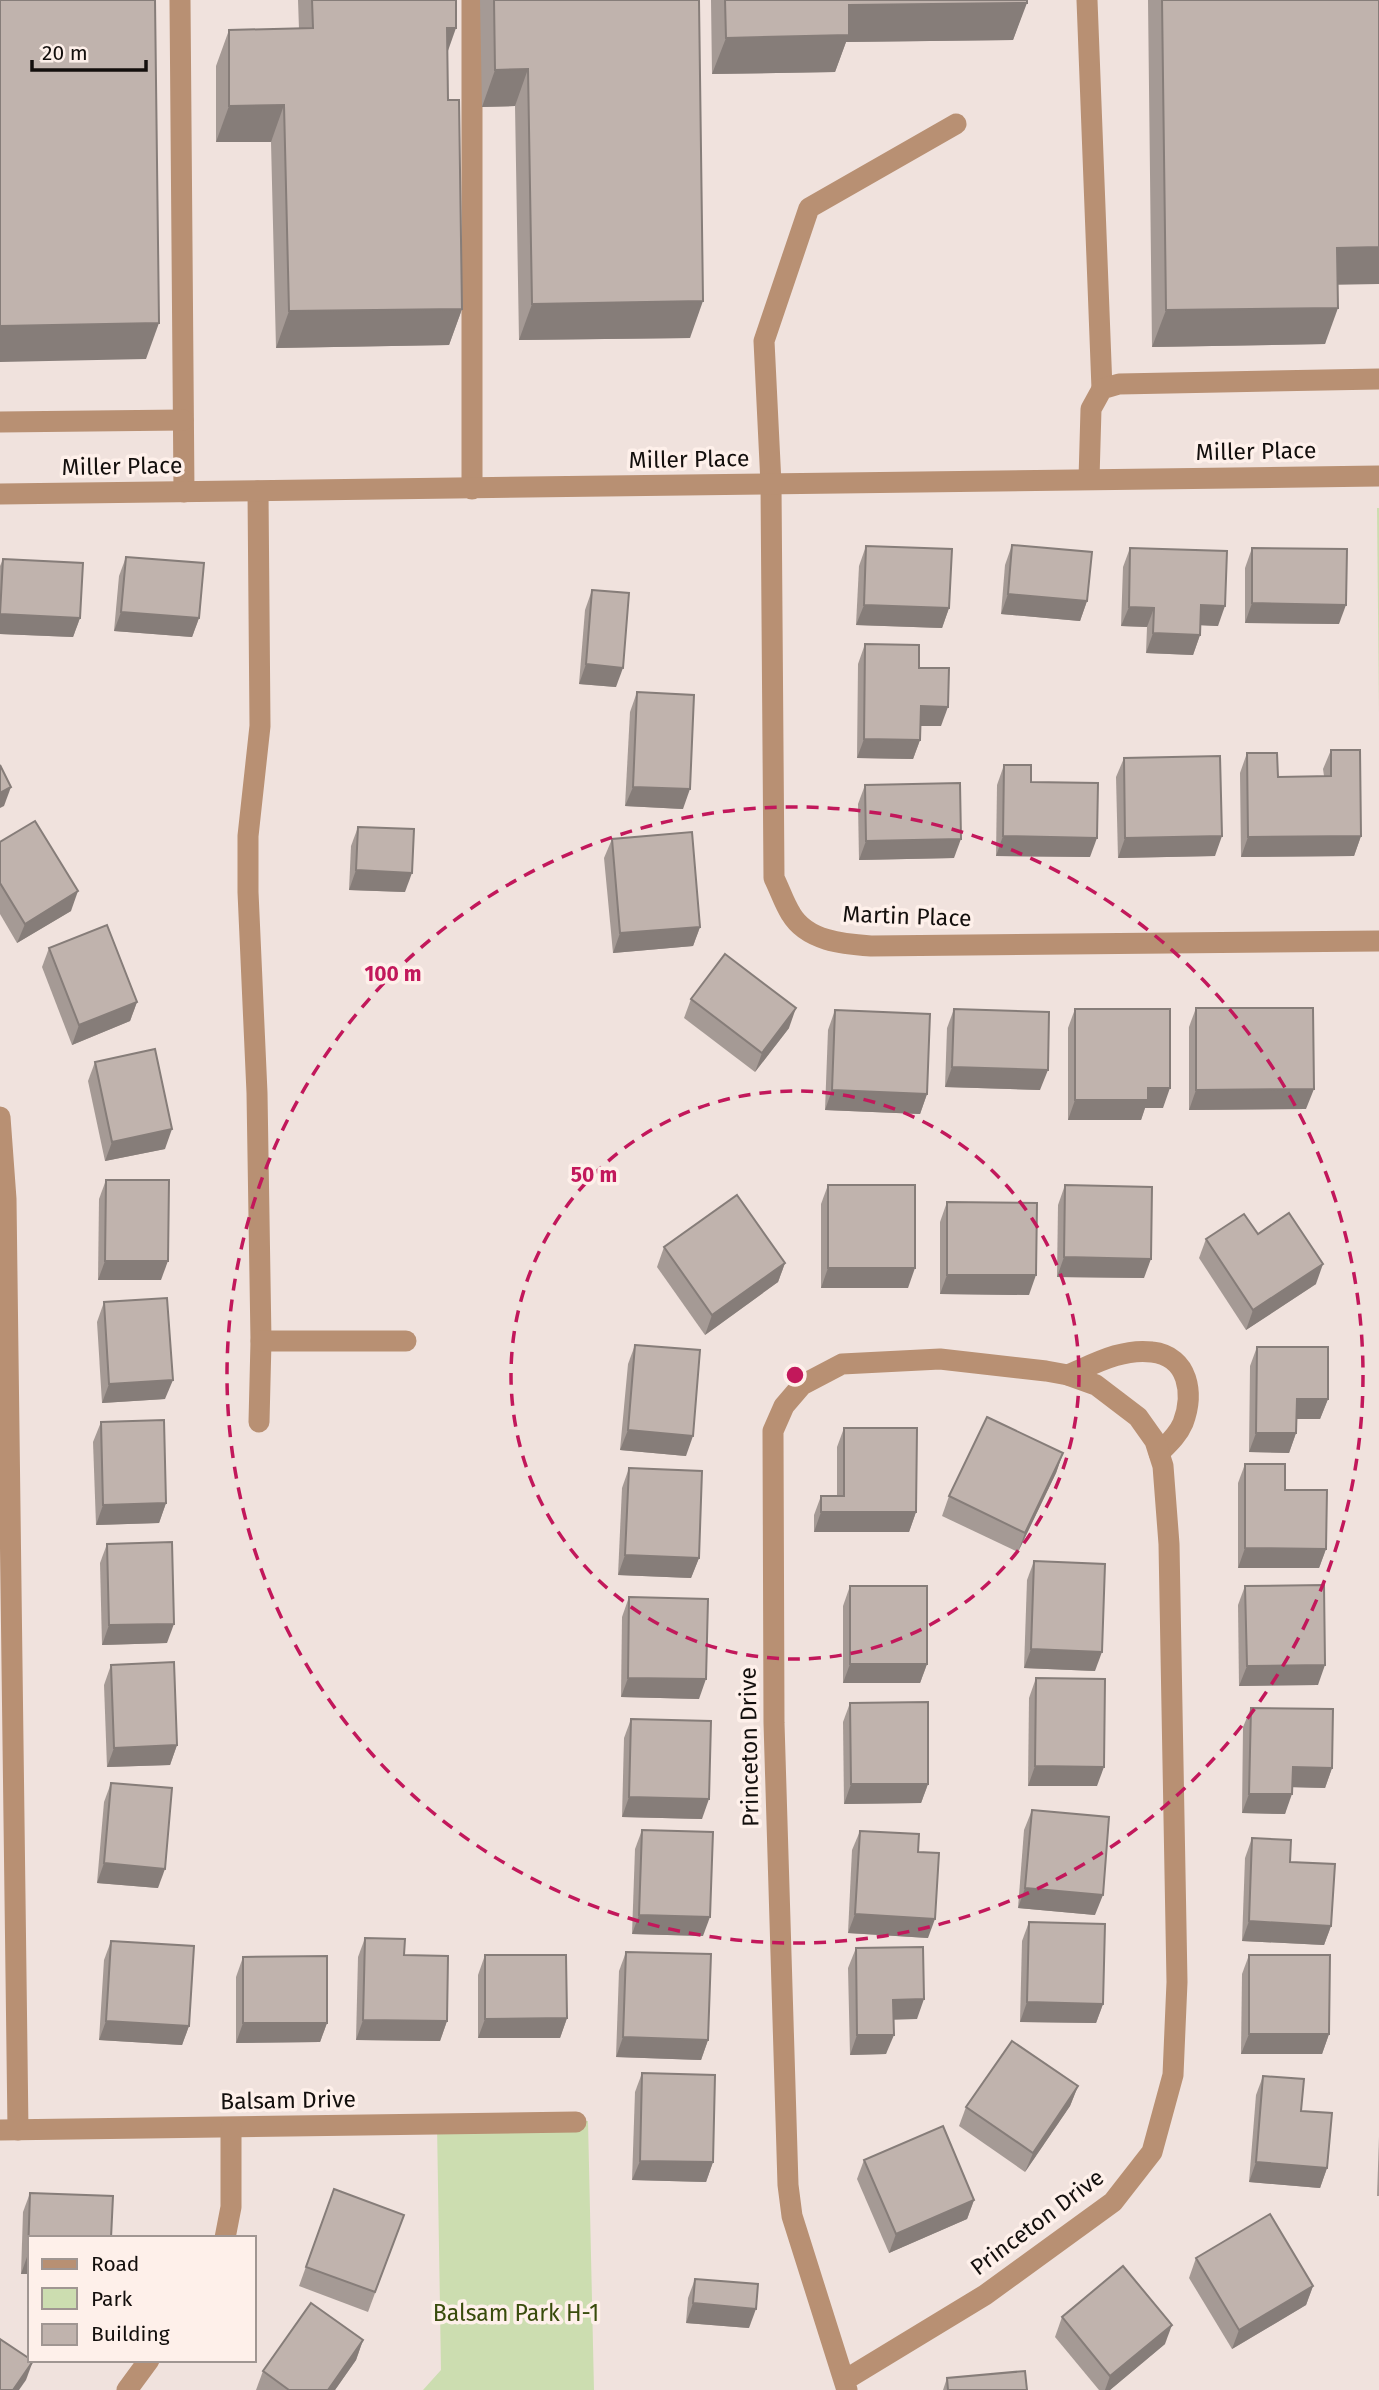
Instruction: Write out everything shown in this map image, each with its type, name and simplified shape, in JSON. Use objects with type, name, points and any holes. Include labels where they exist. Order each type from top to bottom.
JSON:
[{"type":"street","points":[[180,0],[184,492]]},
{"type":"street","points":[[471,0],[472,489]]},
{"type":"street","points":[[1087,0],[1102,389],[1091,410],[1089,480]]},
{"type":"street","name":"Martin Place","points":[[956,124],[809,208],[764,341],[771,484],[774,878],[792,916],[812,934],[839,943],[871,946],[1379,941]]},
{"type":"street","points":[[1102,389],[1119,384],[1379,379]]},
{"type":"street","points":[[0,422],[183,419]]},
{"type":"street","name":"Miller Place","points":[[0,494],[1379,476]]},
{"type":"street","points":[[258,491],[260,726],[248,836],[248,864],[257,1093],[261,1341],[259,1422]]},
{"type":"street","points":[[0,1117],[6,1199],[5,1647],[9,2130]]},
{"type":"street","points":[[261,1341],[406,1341]]},
{"type":"street","name":"Princeton Drive","points":[[1068,1375],[1119,1354],[1152,1352],[1173,1358],[1186,1375],[1189,1397],[1182,1426],[1159,1453]]},
{"type":"street","name":"Princeton Drive","points":[[940,1359],[1068,1375],[1096,1385],[1138,1417],[1155,1441],[1159,1453],[1163,1466],[1169,1544],[1177,1982],[1172,2075],[1153,2152],[1113,2202],[985,2295],[846,2385],[792,2216],[788,2186],[774,1723],[773,1431],[784,1406],[802,1385],[842,1364],[940,1359]]},
{"type":"street","name":"Balsam Drive","points":[[9,2130],[576,2122]]},
{"type":"street","points":[[225,2236],[231,2207],[231,2128]]},
{"type":"street","points":[[127,2390],[148,2362]]},
{"type":"green space","points":[[1377,508],[1379,508],[1379,715]]},
{"type":"green space","name":"Balsam Park H-1","points":[[588,2121],[594,2390],[423,2390],[441,2370],[437,2124]]},
{"type":"building","points":[[0,0],[155,0],[159,323],[0,326]]},
{"type":"building","points":[[312,0],[456,0],[456,28],[447,28],[448,100],[459,100],[462,309],[289,311],[284,105],[229,106],[229,30],[313,28]]},
{"type":"building","points":[[494,0],[699,0],[703,301],[532,304],[528,69],[495,70]]},
{"type":"building","points":[[725,0],[1027,0],[1027,3],[849,5],[849,35],[726,38]]},
{"type":"building","points":[[1162,0],[1379,0],[1379,247],[1337,248],[1338,308],[1166,310]]},
{"type":"building","points":[[1012,545],[1092,552],[1087,601],[1008,594]]},
{"type":"building","points":[[866,546],[952,549],[949,608],[864,605]]},
{"type":"building","points":[[1130,548],[1227,551],[1225,606],[1201,605],[1200,635],[1153,633],[1154,608],[1129,607]]},
{"type":"building","points":[[1252,548],[1347,549],[1346,605],[1252,603]]},
{"type":"building","points":[[126,557],[204,563],[199,618],[121,612]]},
{"type":"building","points":[[3,559],[83,563],[80,618],[0,614]]},
{"type":"building","points":[[592,590],[629,593],[623,668],[586,664]]},
{"type":"building","points":[[865,644],[919,645],[919,668],[949,668],[948,707],[921,706],[920,740],[864,739]]},
{"type":"building","points":[[637,692],[694,695],[690,789],[633,787]]},
{"type":"building","points":[[1331,750],[1360,750],[1361,836],[1248,837],[1247,753],[1277,753],[1278,777],[1331,776]]},
{"type":"building","points":[[1220,756],[1222,836],[1125,838],[1124,758]]},
{"type":"building","points":[[0,765],[11,787],[0,793]]},
{"type":"building","points":[[1004,765],[1031,765],[1031,782],[1098,783],[1097,838],[1003,836]]},
{"type":"building","points":[[960,783],[961,839],[866,841],[865,785]]},
{"type":"building","points":[[35,821],[78,891],[25,924],[0,883],[0,842]]},
{"type":"building","points":[[358,827],[414,829],[412,873],[356,870]]},
{"type":"building","points":[[692,832],[700,927],[620,933],[612,839]]},
{"type":"building","points":[[107,925],[137,1002],[79,1025],[49,948]]},
{"type":"building","points":[[725,954],[796,1008],[762,1053],[691,999]]},
{"type":"building","points":[[1196,1008],[1313,1008],[1314,1089],[1196,1090]]},
{"type":"building","points":[[954,1009],[1049,1012],[1048,1070],[952,1067]]},
{"type":"building","points":[[1075,1009],[1170,1009],[1170,1088],[1148,1088],[1148,1100],[1075,1100]]},
{"type":"building","points":[[835,1010],[930,1014],[927,1094],[832,1090]]},
{"type":"building","points":[[155,1049],[172,1129],[112,1142],[95,1062]]},
{"type":"building","points":[[106,1180],[169,1180],[168,1261],[105,1261]]},
{"type":"building","points":[[828,1185],[915,1185],[915,1268],[828,1268]]},
{"type":"building","points":[[1065,1185],[1152,1187],[1151,1259],[1064,1257]]},
{"type":"building","points":[[737,1195],[785,1263],[712,1315],[664,1247]]},
{"type":"building","points":[[947,1202],[1037,1203],[1036,1275],[947,1275]]},
{"type":"building","points":[[1289,1213],[1323,1264],[1253,1310],[1206,1239],[1244,1214],[1258,1234]]},
{"type":"building","points":[[167,1298],[173,1380],[109,1384],[104,1302]]},
{"type":"building","points":[[635,1345],[700,1350],[693,1436],[628,1430]]},
{"type":"building","points":[[1257,1347],[1328,1347],[1328,1399],[1297,1399],[1296,1433],[1256,1433]]},
{"type":"building","points":[[987,1417],[1063,1453],[1025,1533],[949,1496]]},
{"type":"building","points":[[164,1420],[166,1503],[103,1505],[101,1422]]},
{"type":"building","points":[[844,1428],[917,1428],[916,1512],[821,1512],[821,1496],[844,1496]]},
{"type":"building","points":[[1245,1464],[1285,1464],[1285,1490],[1327,1490],[1326,1549],[1245,1548]]},
{"type":"building","points":[[629,1468],[702,1471],[699,1558],[625,1555]]},
{"type":"building","points":[[172,1542],[174,1624],[109,1625],[107,1544]]},
{"type":"building","points":[[1034,1561],[1105,1564],[1102,1652],[1031,1649]]},
{"type":"building","points":[[1324,1585],[1325,1665],[1247,1666],[1245,1586]]},
{"type":"building","points":[[850,1586],[927,1586],[927,1664],[850,1664]]},
{"type":"building","points":[[629,1597],[708,1599],[706,1679],[628,1678]]},
{"type":"building","points":[[174,1662],[177,1745],[114,1748],[111,1665]]},
{"type":"building","points":[[1036,1678],[1105,1679],[1104,1767],[1035,1766]]},
{"type":"building","points":[[928,1702],[928,1784],[851,1784],[850,1703]]},
{"type":"building","points":[[1251,1708],[1333,1709],[1332,1768],[1293,1767],[1292,1794],[1249,1794]]},
{"type":"building","points":[[631,1719],[711,1721],[709,1799],[629,1797]]},
{"type":"building","points":[[111,1783],[172,1788],[165,1869],[104,1863]]},
{"type":"building","points":[[1032,1810],[1109,1817],[1103,1895],[1025,1888]]},
{"type":"building","points":[[642,1830],[713,1832],[710,1917],[639,1915]]},
{"type":"building","points":[[860,1831],[919,1834],[918,1852],[939,1853],[935,1919],[855,1914]]},
{"type":"building","points":[[1252,1838],[1291,1840],[1290,1862],[1335,1864],[1331,1926],[1249,1921]]},
{"type":"building","points":[[1029,1922],[1105,1924],[1103,2004],[1027,2002]]},
{"type":"building","points":[[365,1938],[405,1939],[404,1955],[448,1956],[447,2021],[363,2020]]},
{"type":"building","points":[[111,1941],[194,1946],[189,2026],[106,2021]]},
{"type":"building","points":[[923,1947],[924,1999],[893,2000],[894,2035],[857,2035],[856,1948]]},
{"type":"building","points":[[626,1952],[711,1954],[708,2040],[623,2037]]},
{"type":"building","points":[[485,1955],[566,1955],[567,2018],[485,2019]]},
{"type":"building","points":[[1249,1955],[1330,1955],[1329,2034],[1249,2034]]},
{"type":"building","points":[[327,1956],[327,2023],[243,2023],[243,1957]]},
{"type":"building","points":[[1012,2041],[1078,2086],[1033,2153],[966,2107]]},
{"type":"building","points":[[642,2073],[715,2075],[713,2162],[640,2161]]},
{"type":"building","points":[[1263,2076],[1304,2079],[1301,2111],[1332,2113],[1327,2168],[1256,2162]]},
{"type":"building","points":[[943,2126],[974,2200],[896,2234],[864,2160]]},
{"type":"building","points":[[334,2189],[404,2215],[375,2292],[306,2267]]},
{"type":"building","points":[[30,2193],[113,2196],[111,2236],[29,2236]]},
{"type":"building","points":[[1270,2214],[1313,2286],[1239,2330],[1196,2258]]},
{"type":"building","points":[[1123,2266],[1172,2325],[1110,2376],[1062,2317]]},
{"type":"building","points":[[695,2279],[758,2284],[756,2309],[693,2303]]},
{"type":"building","points":[[311,2303],[363,2340],[328,2390],[289,2390],[263,2371]]},
{"type":"building","points":[[0,2339],[28,2358],[28,2362],[32,2362],[13,2390],[0,2390]]},
{"type":"building","points":[[1025,2371],[1027,2390],[948,2390],[947,2378]]}]
